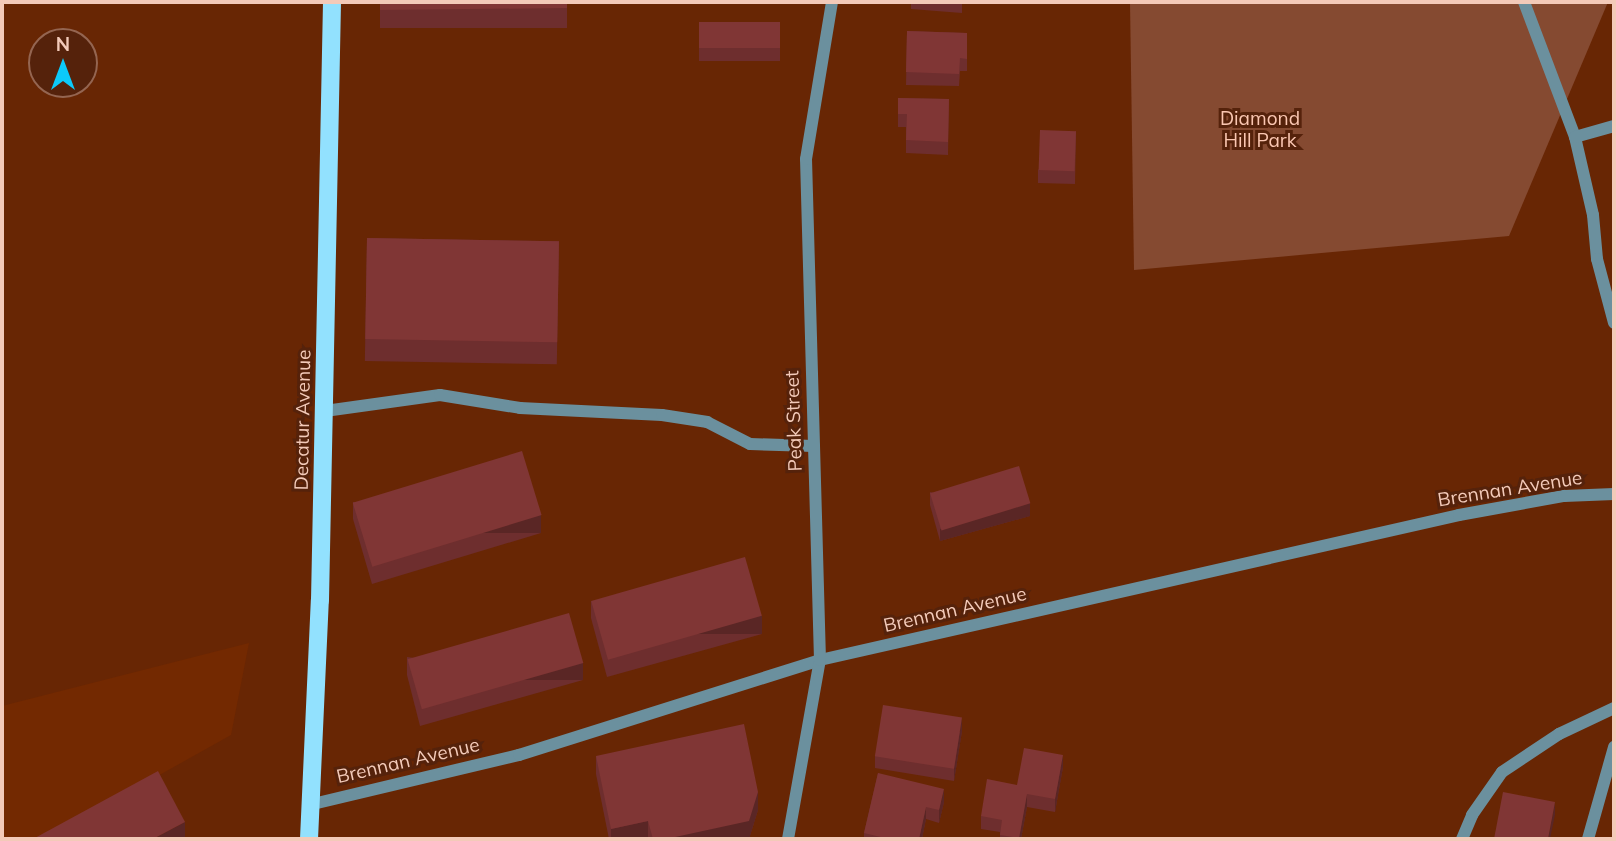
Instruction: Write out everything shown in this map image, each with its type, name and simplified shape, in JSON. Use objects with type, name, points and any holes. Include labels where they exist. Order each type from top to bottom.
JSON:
[{"type":"main road","name":"Decatur Avenue","points":[[309,839],[313,804],[325,411],[332,2]]},
{"type":"street","name":"Peak Street","points":[[788,839],[820,660],[806,159],[832,2]]},
{"type":"street","points":[[1524,2],[1575,137],[1600,273],[1614,323]]},
{"type":"street","points":[[1575,137],[1614,126]]},
{"type":"street","points":[[325,411],[439,395],[520,408],[662,415],[707,422],[750,444],[814,446]]},
{"type":"street","name":"Brennan Avenue","points":[[313,804],[519,755],[820,660],[1459,515],[1564,496],[1614,494]]},
{"type":"street","points":[[1462,839],[1472,815],[1502,772],[1559,734],[1614,708]]},
{"type":"street","points":[[1588,839],[1614,747]]},
{"type":"shaded area","points":[[249,643],[231,735],[45,839],[2,839],[2,706]]},
{"type":"green space","name":"Diamond Hill Park","points":[[1130,2],[1608,2],[1509,236],[1134,270]]},
{"type":"building","points":[[380,2],[567,2],[567,8],[380,10]]},
{"type":"building","points":[[699,22],[780,22],[780,48],[699,48]]},
{"type":"building","points":[[907,31],[967,33],[967,59],[960,58],[959,74],[906,72]]},
{"type":"building","points":[[898,98],[949,99],[948,142],[906,140],[907,114],[898,114]]},
{"type":"building","points":[[1040,130],[1076,131],[1075,171],[1039,170]]},
{"type":"building","points":[[367,238],[559,241],[557,342],[365,339]]},
{"type":"building","points":[[522,451],[542,515],[372,567],[353,503]]},
{"type":"building","points":[[1019,466],[1030,503],[941,530],[930,493]]},
{"type":"building","points":[[745,557],[762,616],[608,660],[591,601]]},
{"type":"building","points":[[569,613],[583,663],[422,709],[408,659]]},
{"type":"building","points":[[883,705],[962,718],[954,769],[875,756]]},
{"type":"building","points":[[744,724],[758,792],[749,821],[666,839],[653,839],[648,821],[611,829],[596,756]]},
{"type":"building","points":[[1024,748],[1063,755],[1055,799],[1027,794],[1019,838],[1000,835],[1002,820],[981,816],[987,779],[1017,785]]},
{"type":"building","points":[[158,771],[185,822],[153,839],[33,839]]},
{"type":"building","points":[[878,773],[944,789],[939,810],[926,807],[919,839],[889,839],[864,833]]},
{"type":"building","points":[[1503,792],[1555,802],[1548,839],[1494,839]]}]
